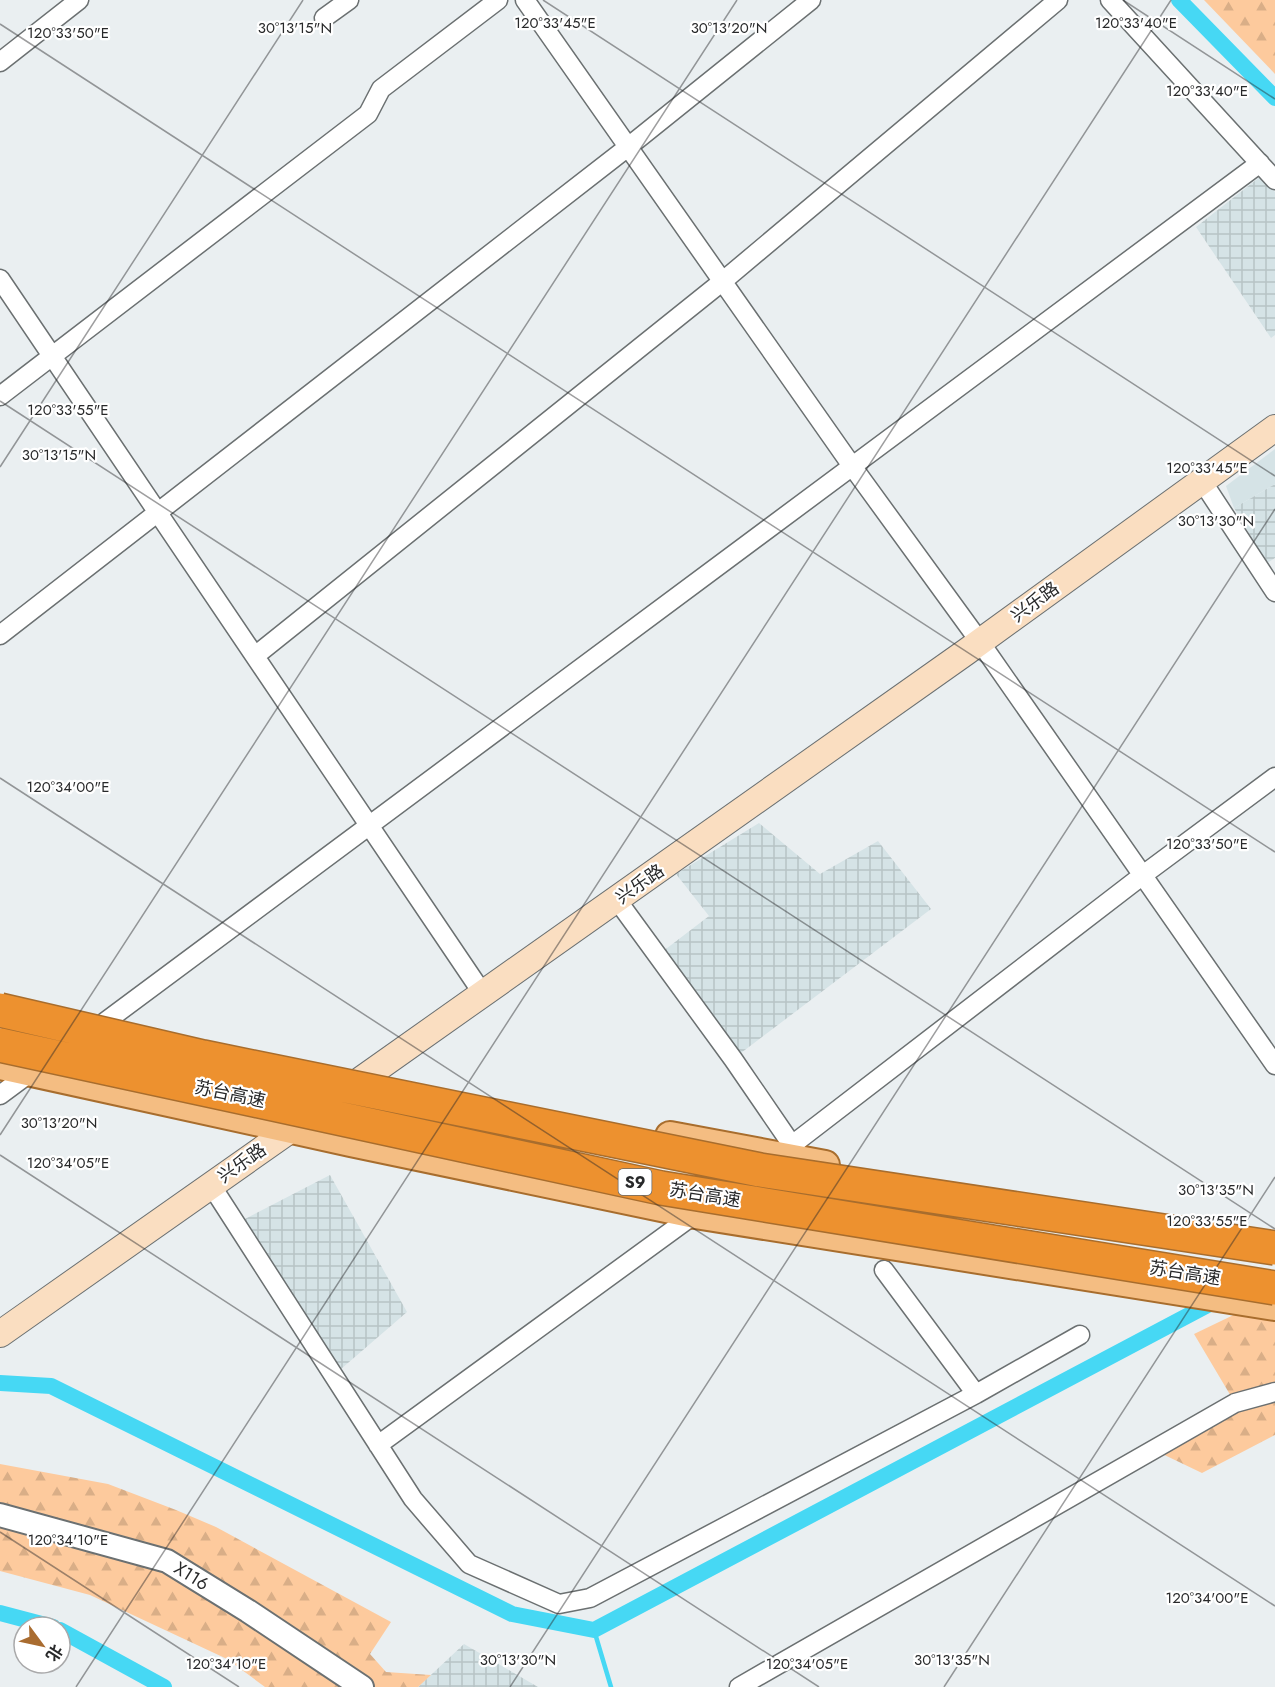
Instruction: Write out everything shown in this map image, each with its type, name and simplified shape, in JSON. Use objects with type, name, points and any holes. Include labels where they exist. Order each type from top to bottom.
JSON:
[{"type":"highway","name":"苏台高速","points":[[0,1010],[203,1057],[760,1170],[1275,1248]]},
{"type":"highway","name":"苏台高速","points":[[0,1044],[661,1188],[1275,1288]]},
{"type":"main road","name":"兴乐路","points":[[2,1328],[368,1076],[617,900],[980,642],[1275,428]]},
{"type":"main road","points":[[0,996],[105,1022],[481,1100],[890,1177],[1275,1233]]},
{"type":"main road","points":[[0,1065],[695,1214],[1275,1306]]},
{"type":"street","points":[[0,62],[79,0]]},
{"type":"street","points":[[324,18],[350,0]]},
{"type":"street","points":[[0,396],[368,114],[381,89],[498,0]]},
{"type":"street","points":[[525,0],[852,466],[980,642],[1275,1065]]},
{"type":"street","points":[[0,635],[628,147],[811,0]]},
{"type":"street","points":[[255,656],[723,281],[1058,0]]},
{"type":"street","points":[[1110,0],[1275,180]]},
{"type":"street","points":[[105,1022],[368,824],[1260,163]]},
{"type":"street","points":[[0,279],[483,994]]},
{"type":"street","points":[[1202,481],[1275,592]]},
{"type":"street","points":[[617,900],[734,1059],[792,1145],[1143,875],[1275,777]]},
{"type":"street","points":[[0,1095],[31,1072]]},
{"type":"street","points":[[211,1185],[413,1499],[470,1564],[559,1604],[590,1598],[976,1395],[1080,1335]]},
{"type":"street","points":[[378,1445],[695,1214]]},
{"type":"street","points":[[884,1270],[976,1395]]},
{"type":"street","points":[[740,1687],[1235,1403],[1275,1392]]},
{"type":"street","name":"X116","points":[[0,1515],[167,1561],[248,1611],[362,1687]]},
{"type":"shaded area","points":[[1261,176],[1275,192],[1275,335],[1271,338],[1196,227]]},
{"type":"shaded area","points":[[1275,449],[1275,484],[1234,508],[1226,486]]},
{"type":"shaded area","points":[[1275,484],[1275,558],[1267,563],[1234,508]]},
{"type":"shaded area","points":[[759,823],[820,874],[878,841],[931,909],[733,1059],[658,955],[709,916],[676,874]]},
{"type":"shaded area","points":[[330,1175],[407,1312],[341,1369],[243,1220]]},
{"type":"shaded area","points":[[464,1644],[538,1687],[418,1687]]},
{"type":"green space","points":[[1204,0],[1275,0],[1275,74]]},
{"type":"green space","points":[[1275,1295],[1275,1435],[1202,1473],[1154,1450],[1235,1403],[1194,1334]]},
{"type":"green space","points":[[0,1464],[108,1484],[216,1527],[391,1622],[370,1654],[386,1672],[431,1675],[418,1687],[265,1687],[227,1659],[90,1595],[0,1571]]},
{"type":"waterway","points":[[1179,0],[1275,98]]},
{"type":"waterway","points":[[0,1383],[51,1386],[512,1614],[594,1630],[1221,1298]]},
{"type":"waterway","points":[[0,1613],[12,1616]]},
{"type":"waterway","points":[[594,1630],[611,1687]]},
{"type":"waterway","points":[[72,1637],[164,1687]]}]
